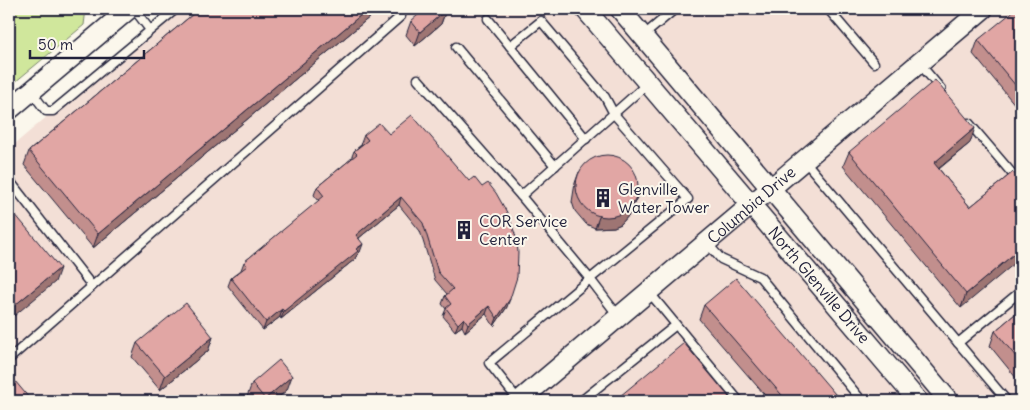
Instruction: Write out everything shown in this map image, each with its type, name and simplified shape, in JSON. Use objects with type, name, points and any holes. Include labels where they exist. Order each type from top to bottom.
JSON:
[{"type":"street","name":"North Glenville Drive","points":[[585,9],[918,401]]},
{"type":"street","name":"North Glenville Drive","points":[[620,9],[949,401]]},
{"type":"street","name":"Columbia Drive","points":[[520,401],[983,9]]},
{"type":"street","points":[[9,110],[117,13]]},
{"type":"lane","points":[[134,9],[150,30]]},
{"type":"lane","points":[[30,91],[46,110],[53,111],[176,9]]},
{"type":"lane","points":[[9,359],[401,16],[394,9]]},
{"type":"lane","points":[[643,36],[675,9]]},
{"type":"lane","points":[[828,9],[874,63]]},
{"type":"lane","points":[[488,19],[586,139]]},
{"type":"lane","points":[[510,46],[541,21],[606,96],[614,114],[688,198],[488,363],[520,401]]},
{"type":"lane","points":[[456,47],[555,166]]},
{"type":"lane","points":[[919,63],[944,93]]},
{"type":"lane","points":[[418,79],[521,196],[619,317]]},
{"type":"lane","points":[[521,196],[648,83]]},
{"type":"lane","points":[[963,116],[1021,184]]},
{"type":"lane","points":[[804,160],[1007,401]]},
{"type":"lane","points":[[9,180],[92,286]]},
{"type":"lane","points":[[707,243],[721,259],[760,277],[862,401]]},
{"type":"lane","points":[[958,344],[1021,291]]},
{"type":"lane","points":[[649,292],[739,401]]},
{"type":"lane","points":[[582,401],[676,325]]},
{"type":"shaded area","points":[[173,9],[1021,9],[1021,401],[9,401],[9,149]]},
{"type":"green space","points":[[9,9],[86,9],[84,25],[9,87]]},
{"type":"building","points":[[199,9],[368,9],[98,234],[29,151]]},
{"type":"building","points":[[425,9],[446,10],[420,32],[411,21]]},
{"type":"building","points":[[1016,9],[1021,9],[1021,92],[978,40]]},
{"type":"building","points":[[935,80],[975,128],[934,163],[970,207],[1013,172],[1021,182],[1021,248],[966,294],[849,152]]},
{"type":"building","name":"COR Service Center","points":[[412,115],[469,181],[474,177],[482,187],[488,183],[509,216],[517,240],[517,277],[510,299],[497,318],[489,306],[468,324],[464,318],[458,324],[446,308],[451,304],[445,296],[453,289],[438,272],[423,223],[401,197],[356,235],[363,244],[356,249],[358,251],[284,311],[282,309],[266,322],[231,278],[247,266],[244,262],[324,196],[317,187],[357,154],[354,151],[368,140],[364,135],[379,123],[389,134]]},
{"type":"building","name":"Glenville Water Tower","points":[[607,155],[619,157],[629,164],[636,174],[638,186],[636,198],[629,208],[619,215],[607,217],[595,215],[585,208],[578,198],[576,186],[578,174],[585,164],[595,157]]},
{"type":"building","points":[[9,207],[60,268],[9,310]]},
{"type":"building","points":[[736,278],[841,401],[787,401],[704,305]]},
{"type":"building","points":[[186,303],[213,337],[165,376],[137,343]]},
{"type":"building","points":[[1021,309],[1021,363],[995,331]]},
{"type":"building","points":[[684,343],[729,397],[724,401],[614,401]]},
{"type":"building","points":[[279,360],[292,376],[265,399],[252,383]]},
{"type":"building","points":[[15,381],[30,399],[26,401],[9,401],[9,386]]},
{"type":"place","name":"Glenville Water Tower","points":[[603,198]]},
{"type":"place","name":"COR Service Center","points":[[464,230]]}]
